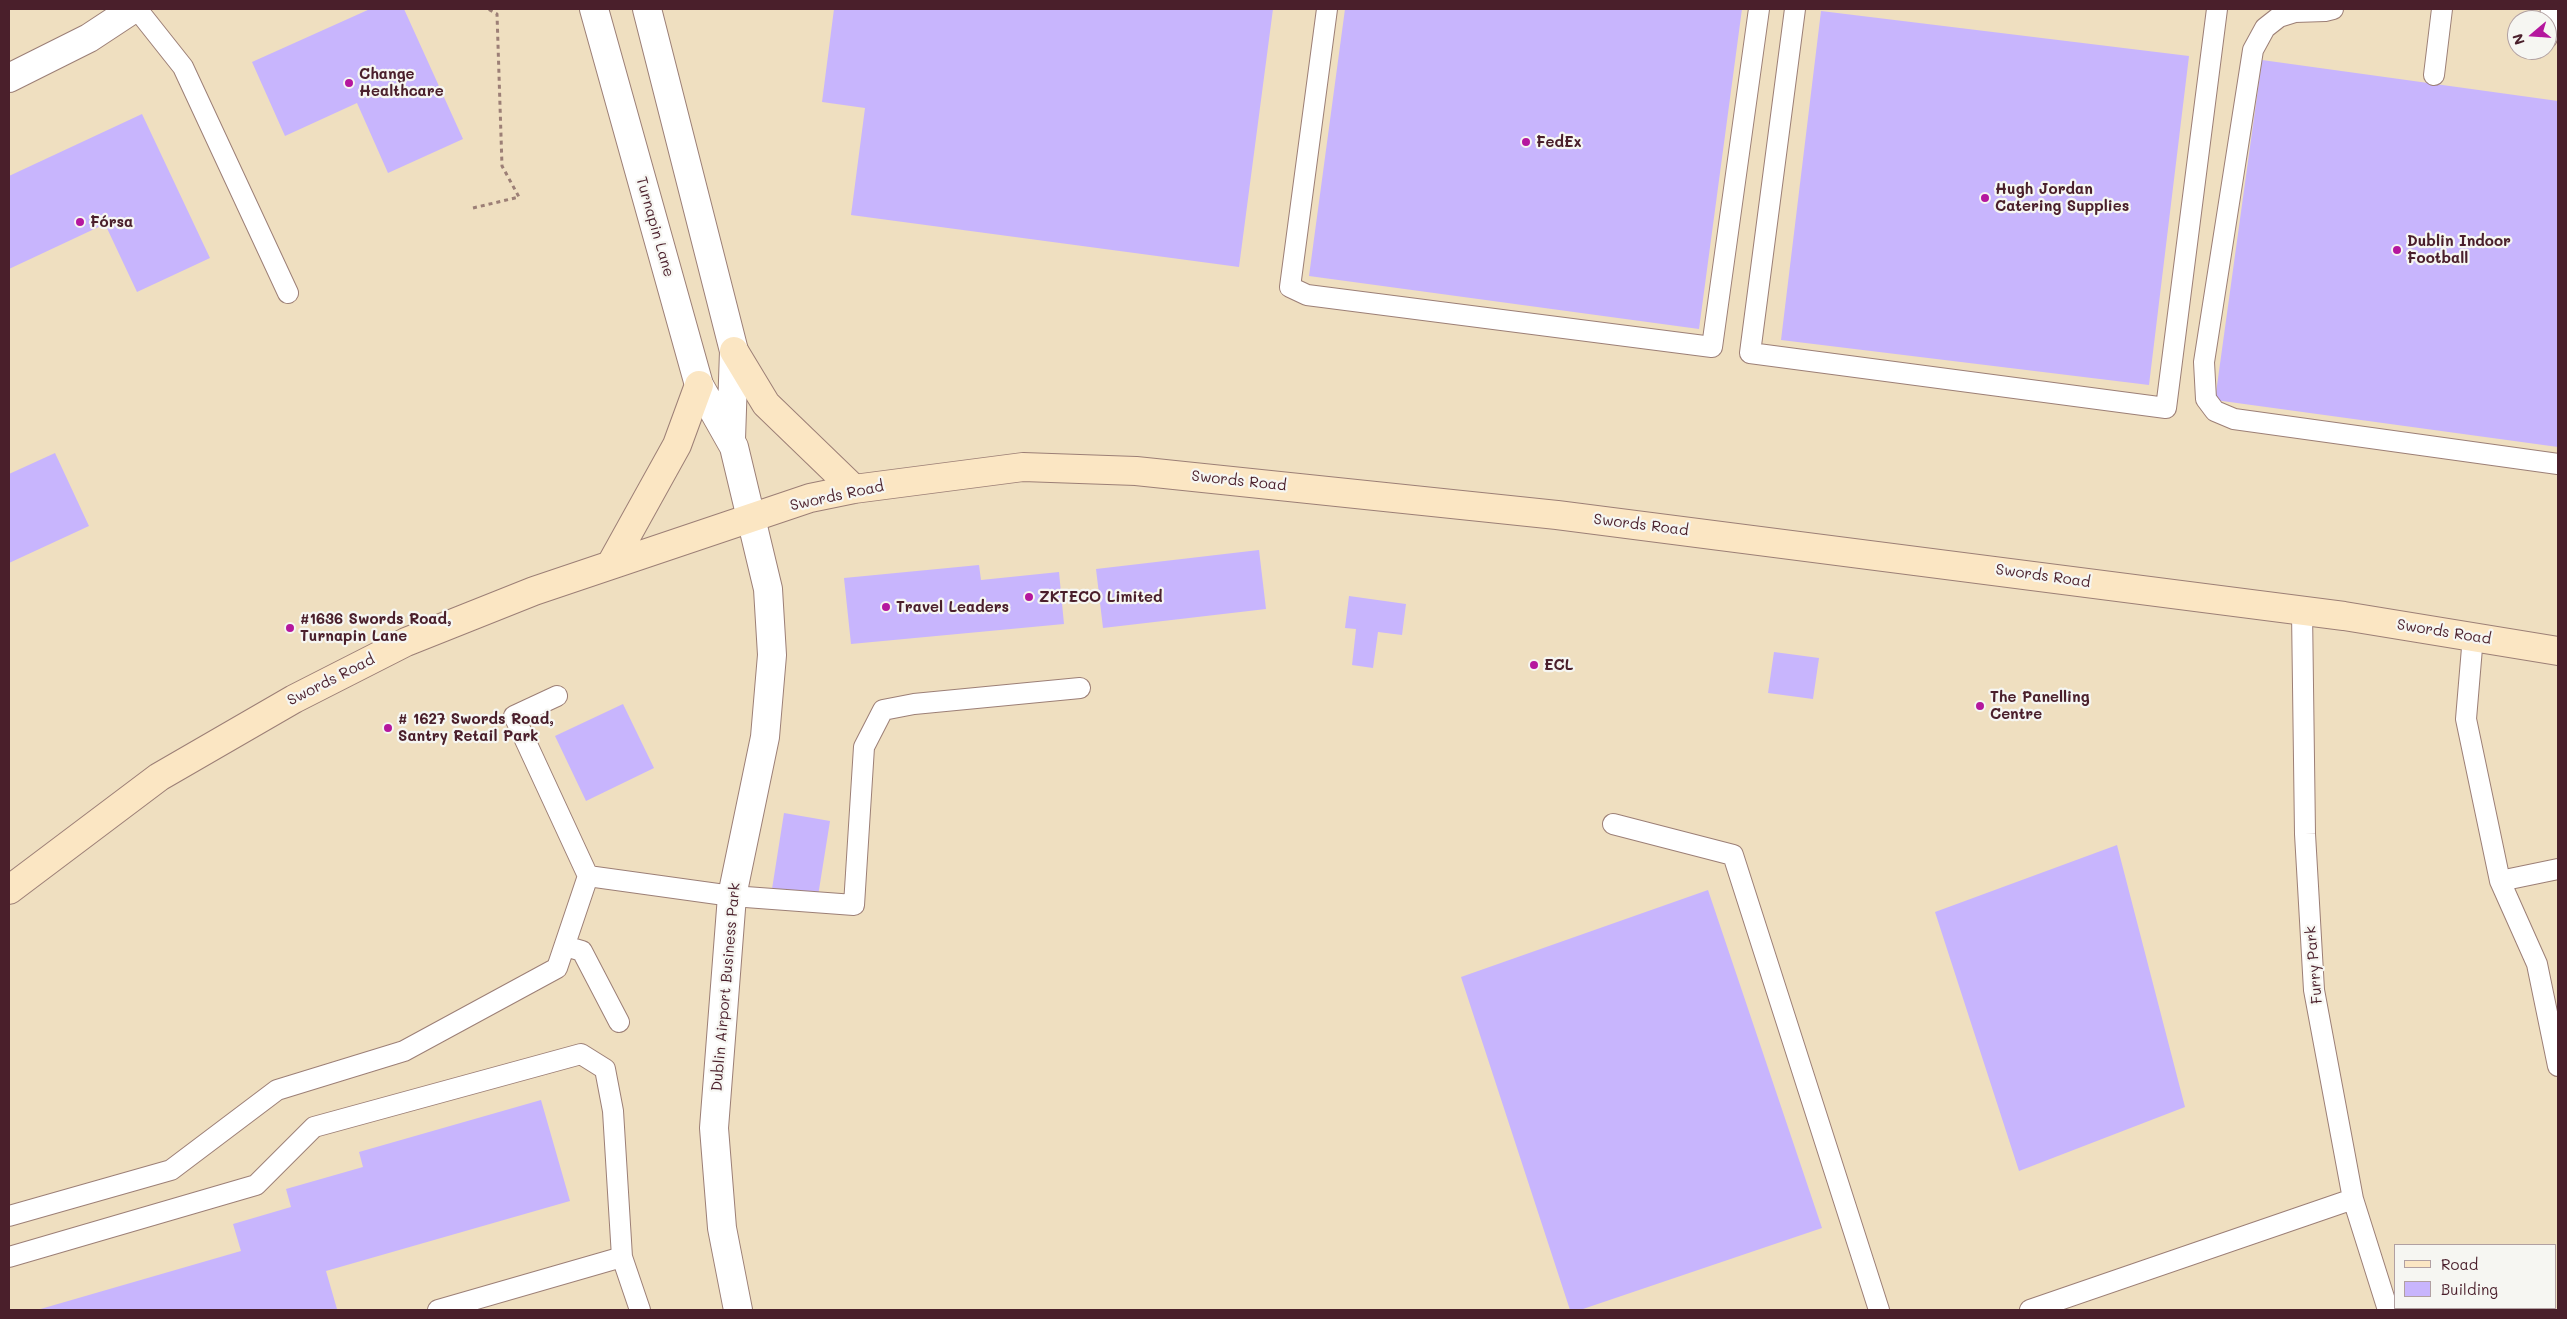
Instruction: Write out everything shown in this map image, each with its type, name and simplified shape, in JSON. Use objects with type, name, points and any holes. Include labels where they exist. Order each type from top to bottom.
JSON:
[{"type":"main road","points":[[734,351],[766,404],[854,489]]},
{"type":"main road","points":[[611,564],[677,445],[699,385]]},
{"type":"main road","name":"Swords Road","points":[[9,890],[158,777],[294,699],[406,642],[534,590],[810,498],[854,489],[1023,467],[1136,471],[1557,515],[2302,611],[2472,636],[2558,651]]},
{"type":"street","points":[[9,78],[89,38],[133,9]]},
{"type":"street","name":"Turnapin Lane","points":[[594,9],[699,385],[731,440],[751,517]]},
{"type":"street","name":"Turnapin Lane","points":[[647,9],[734,351],[731,440]]},
{"type":"street","name":"Dublin Airport Business Park","points":[[738,1310],[722,1228],[714,1128],[732,896],[765,737],[772,655],[768,589],[751,517]]},
{"type":"lane","points":[[138,9],[183,67],[288,293]]},
{"type":"lane","points":[[1327,9],[1290,287],[1307,295],[1712,347],[1759,9]]},
{"type":"lane","points":[[1795,9],[1750,353],[2166,408],[2217,9]]},
{"type":"lane","points":[[2434,75],[2442,9]]},
{"type":"lane","points":[[2329,10],[2295,12],[2280,17],[2265,28],[2253,50],[2204,362],[2206,400],[2214,412],[2234,419],[2558,464]]},
{"type":"lane","name":"Furry Park","points":[[2302,611],[2305,834],[2314,990],[2353,1199],[2388,1310]]},
{"type":"lane","points":[[2472,636],[2466,720],[2500,881],[2537,964],[2558,1066]]},
{"type":"lane","points":[[588,876],[732,896],[854,905],[864,747],[883,710],[914,704],[1080,688]]},
{"type":"lane","points":[[9,1216],[171,1170],[277,1090],[404,1051],[557,968],[588,876],[514,716],[557,696]]},
{"type":"lane","points":[[1612,824],[1733,855],[1879,1310]]},
{"type":"lane","points":[[2500,881],[2558,868]]},
{"type":"lane","points":[[565,946],[582,951],[619,1022]]},
{"type":"lane","points":[[9,1257],[256,1186],[314,1127],[581,1054],[605,1069],[613,1111],[622,1257],[640,1310]]},
{"type":"lane","points":[[2030,1310],[2080,1302],[2353,1199]]},
{"type":"lane","points":[[438,1310],[622,1257]]},
{"type":"path","points":[[473,208],[520,197],[502,166],[497,14],[488,9]]},
{"type":"building","name":"Change Healthcare","points":[[370,9],[404,9],[463,139],[388,173],[357,103],[285,136],[252,62]]},
{"type":"building","points":[[834,9],[1273,9],[1239,267],[851,215],[865,108],[822,102]]},
{"type":"building","name":"FedEx","points":[[1345,9],[1742,9],[1699,329],[1309,276]]},
{"type":"building","name":"Hugh Jordan Catering Supplies","points":[[1821,11],[2189,56],[2149,385],[1781,340]]},
{"type":"building","name":"Dublin Indoor Football","points":[[2262,60],[2558,101],[2558,447],[2215,400]]},
{"type":"building","points":[[142,114],[210,258],[137,292],[105,224],[9,269],[9,176]]},
{"type":"building","points":[[55,453],[89,526],[9,563],[9,474]]},
{"type":"building","points":[[1259,550],[1266,609],[1103,628],[1096,569]]},
{"type":"building","points":[[979,565],[981,580],[1059,572],[1064,624],[851,644],[844,578]]},
{"type":"building","points":[[1349,596],[1406,604],[1402,635],[1378,632],[1373,668],[1352,665],[1356,629],[1345,628]]},
{"type":"building","points":[[1774,652],[1819,658],[1813,699],[1768,693]]},
{"type":"building","points":[[623,704],[654,768],[586,801],[555,736]]},
{"type":"building","points":[[784,813],[830,821],[818,896],[772,889]]},
{"type":"building","points":[[2117,845],[2185,1107],[2019,1171],[1935,912]]},
{"type":"building","points":[[1708,890],[1822,1228],[1580,1310],[1570,1310],[1461,977]]},
{"type":"building","points":[[541,1100],[570,1201],[326,1271],[337,1309],[37,1310],[241,1251],[233,1224],[291,1207],[286,1189],[363,1167],[359,1152]]},
{"type":"place","name":"Change Healthcare","points":[[349,83]]},
{"type":"place","name":"FedEx","points":[[1526,142]]},
{"type":"place","name":"Hugh Jordan Catering Supplies","points":[[1985,198]]},
{"type":"place","name":"Fórsa","points":[[80,222]]},
{"type":"place","name":"Dublin Indoor Football","points":[[2397,250]]},
{"type":"place","name":"ZKTECO Limited","points":[[1029,597]]},
{"type":"place","name":"Travel Leaders","points":[[886,607]]},
{"type":"place","name":"#1636 Swords Road, Turnapin Lane","points":[[290,628]]},
{"type":"place","name":"ECL","points":[[1534,665]]},
{"type":"place","name":"The Panelling Centre","points":[[1980,706]]},
{"type":"place","name":"# 1627 Swords Road, Santry Retail Park","points":[[388,728]]}]
